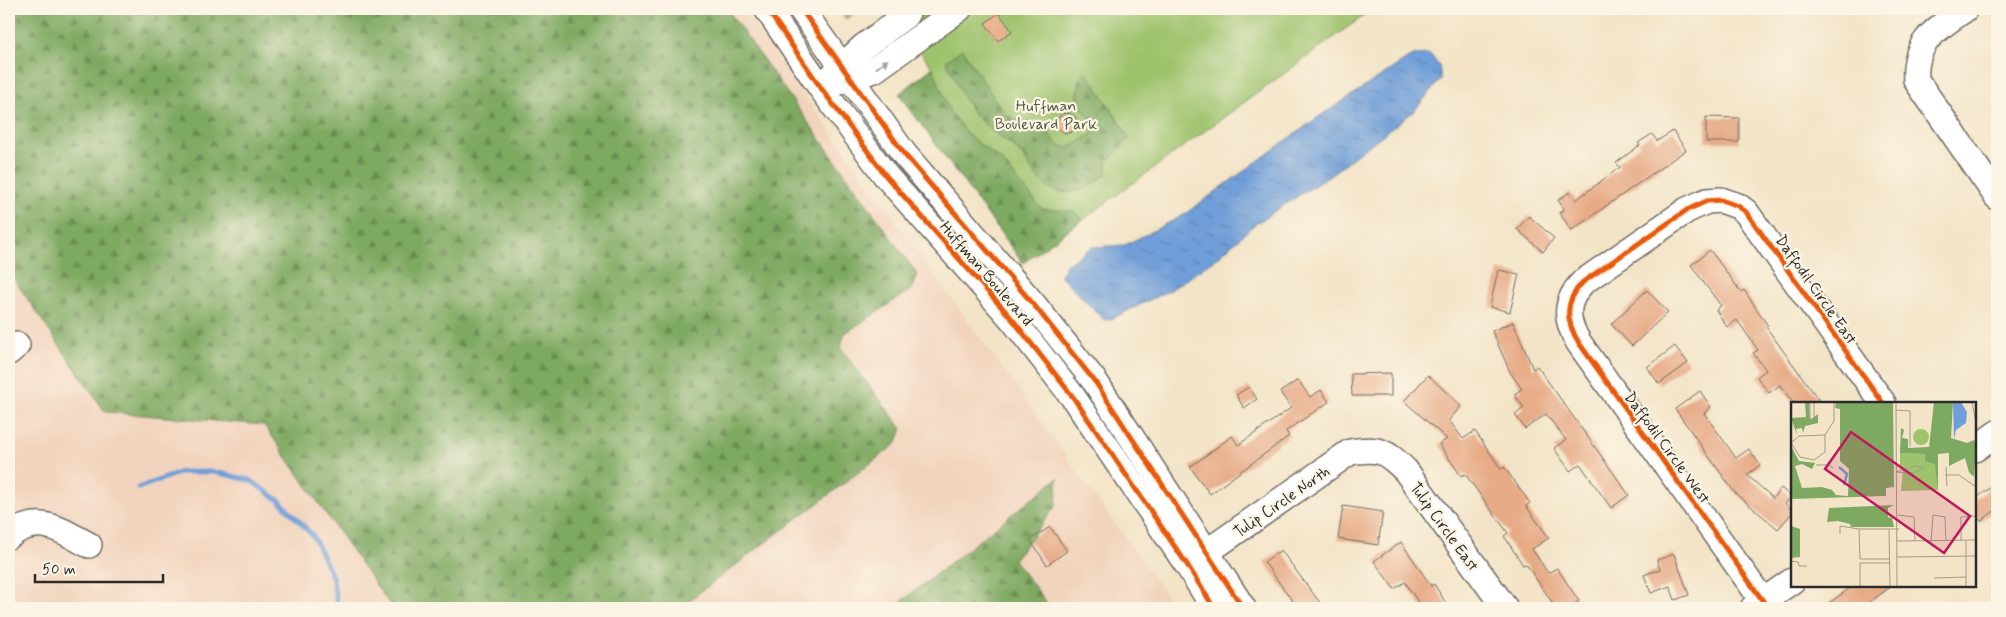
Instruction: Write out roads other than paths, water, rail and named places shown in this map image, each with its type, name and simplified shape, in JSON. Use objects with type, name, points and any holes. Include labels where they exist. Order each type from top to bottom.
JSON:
[{"type":"street","name":"Huffman Boulevard","points":[[767,9],[821,88],[886,176],[1013,320],[1198,559],[1243,608]]},
{"type":"street","name":"Huffman Boulevard","points":[[801,9],[905,155],[1034,305],[1096,383],[1198,559],[1214,608]]},
{"type":"street","points":[[821,88],[846,72],[905,16],[909,9]]},
{"type":"street","points":[[917,9],[920,13],[952,14]]},
{"type":"street","points":[[1965,9],[1926,40],[1916,58],[1916,80],[1924,95],[1997,197]]},
{"type":"street","points":[[846,72],[874,70],[952,14]]},
{"type":"street","name":"Daffodil Circle East","points":[[1570,302],[1574,292],[1583,282],[1687,210],[1707,201],[1721,200],[1738,206],[1746,212],[1882,402]]},
{"type":"street","name":"Daffodil Circle West","points":[[1570,302],[1570,329],[1758,605]]},
{"type":"street","points":[[1976,449],[1997,433]]},
{"type":"street","name":"Tulip Circle North","points":[[1198,559],[1350,452],[1379,450]]},
{"type":"street","name":"Tulip Circle East","points":[[1379,450],[1389,455],[1406,472],[1505,608]]},
{"type":"street","points":[[9,536],[36,523],[56,528],[89,545]]},
{"type":"street","points":[[1758,605],[1791,582]]},
{"type":"water","points":[[1430,54],[1439,66],[1441,79],[1414,111],[1326,178],[1255,224],[1217,258],[1172,289],[1111,319],[1104,320],[1060,275],[1066,265],[1092,247],[1125,245],[1182,216],[1317,118],[1413,55]]},
{"type":"waterway","points":[[138,488],[181,472],[214,472],[250,480],[280,501],[313,536],[332,576],[338,608]]},
{"type":"park label","name":"Huffman Boulevard Park","points":[[1046,114]]}]
